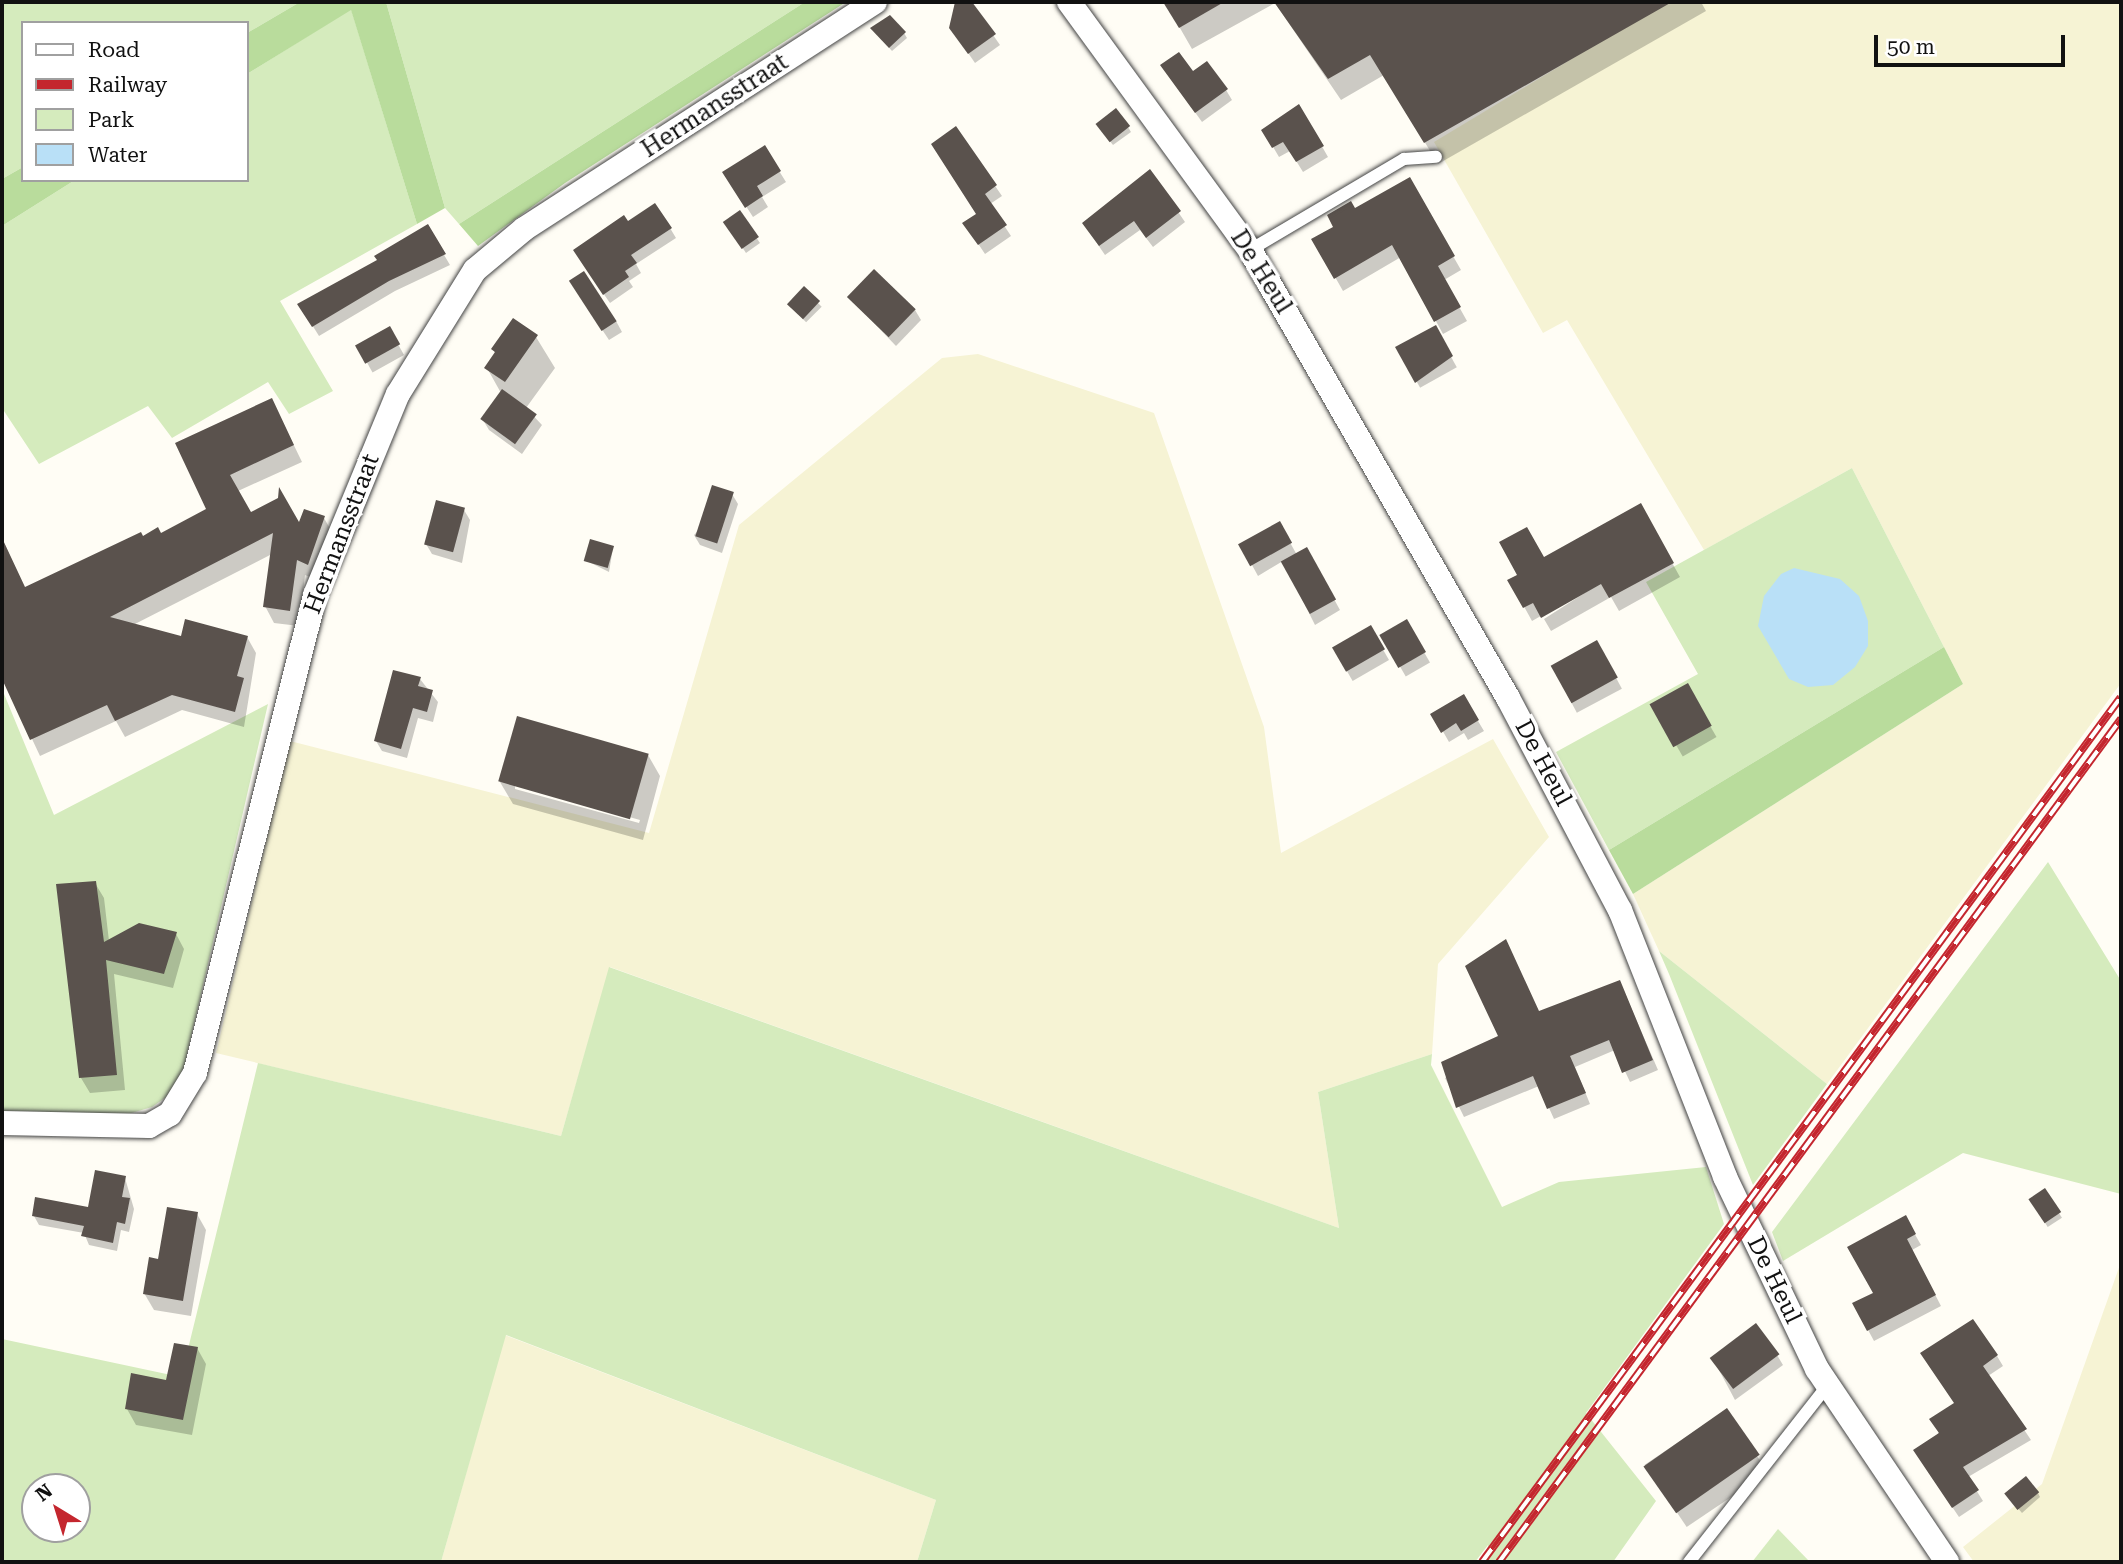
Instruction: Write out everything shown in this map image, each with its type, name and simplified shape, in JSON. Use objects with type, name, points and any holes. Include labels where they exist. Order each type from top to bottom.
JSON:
[{"type":"street","name":"Hermansstraat","points":[[2,1123],[149,1126],[170,1115],[195,1073],[315,595],[398,394],[475,270],[524,229],[875,2]]},
{"type":"street","name":"De Heul","points":[[1069,2],[1250,250],[1508,698],[1620,910],[1725,1177],[1828,1385],[1947,1562]]},
{"type":"lane","points":[[1250,250],[1404,159],[1436,157]]},
{"type":"lane","points":[[1689,1562],[1828,1385]]},
{"type":"shaded area","points":[[1666,2],[2121,2],[2121,683],[1827,1084],[1659,951],[1633,894],[1963,684],[1852,468],[1704,550],[1567,320],[1543,333],[1434,142]]},
{"type":"shaded area","points":[[978,354],[1154,413],[1264,727],[1281,853],[1493,739],[1549,837],[1438,964],[1432,1054],[1318,1092],[1339,1228],[610,967],[561,1136],[216,1053],[290,741],[649,833],[739,525],[942,358]]},
{"type":"shaded area","points":[[2121,1262],[2121,1562],[1974,1562],[1963,1547],[2042,1484]]},
{"type":"shaded area","points":[[505,1335],[936,1500],[917,1562],[441,1562]]},
{"type":"green space","points":[[2,2],[300,2],[248,32],[248,21],[21,21],[21,168],[2,179]]},
{"type":"green space","points":[[300,2],[386,2],[445,208],[417,224],[351,10],[248,73],[248,32]]},
{"type":"green space","points":[[386,2],[805,2],[459,224],[445,208]]},
{"type":"green space","points":[[805,2],[846,2],[565,183],[478,246],[459,224]]},
{"type":"green space","points":[[351,9],[417,224],[280,301],[333,391],[289,414],[268,382],[172,438],[148,406],[39,464],[2,408],[2,226],[72,182],[248,182],[248,73]]},
{"type":"green space","points":[[21,168],[21,182],[72,182],[2,226],[2,179]]},
{"type":"green space","points":[[1852,468],[1944,647],[1609,850],[1556,752],[1698,674],[1646,582]]},
{"type":"green space","points":[[1944,647],[1963,684],[1633,894],[1609,850]]},
{"type":"green space","points":[[2,689],[54,815],[268,704],[182,1076],[169,1095],[152,1107],[128,1114],[2,1111]]},
{"type":"green space","points":[[2048,862],[2121,981],[2121,1194],[1963,1153],[1783,1261],[1772,1232]]},
{"type":"green space","points":[[1659,951],[1827,1084],[1753,1185],[1669,974]]},
{"type":"green space","points":[[609,967],[1339,1228],[1318,1092],[1432,1054],[1431,1065],[1502,1207],[1559,1182],[1706,1167],[1724,1224],[1586,1413],[1656,1501],[1613,1562],[1487,1562],[1488,1545],[1475,1562],[917,1562],[936,1500],[506,1335],[441,1562],[2,1562],[2,1339],[190,1379],[188,1349],[258,1063],[561,1136]]},
{"type":"green space","points":[[1778,1529],[1810,1562],[1752,1562]]},
{"type":"water","points":[[1794,568],[1840,579],[1859,596],[1868,621],[1868,646],[1855,667],[1833,685],[1808,687],[1789,679],[1758,626],[1764,596],[1781,574]]},
{"type":"building","points":[[955,2],[972,2],[996,34],[968,54],[949,28]]},
{"type":"building","points":[[1163,2],[1224,2],[1179,28]]},
{"type":"building","points":[[1274,2],[1672,2],[1424,143],[1370,55],[1328,79]]},
{"type":"building","points":[[890,15],[906,32],[889,48],[870,28]]},
{"type":"building","points":[[1179,52],[1193,71],[1207,61],[1228,89],[1195,113],[1160,65]]},
{"type":"building","points":[[1299,104],[1324,146],[1296,162],[1283,142],[1272,148],[1261,130]]},
{"type":"building","points":[[1116,108],[1130,126],[1110,142],[1096,124]]},
{"type":"building","points":[[956,126],[997,185],[985,194],[1007,225],[978,245],[962,223],[976,214],[931,144]]},
{"type":"building","points":[[765,145],[781,171],[757,186],[763,196],[745,208],[722,172]]},
{"type":"building","points":[[1150,169],[1181,211],[1146,238],[1134,221],[1099,246],[1082,223]]},
{"type":"building","points":[[1410,177],[1455,256],[1438,266],[1461,307],[1434,322],[1392,245],[1334,279],[1311,239],[1333,227],[1327,215],[1351,201],[1355,208]]},
{"type":"building","points":[[655,203],[672,228],[631,255],[637,263],[625,271],[629,277],[603,295],[573,250],[624,215],[628,221]]},
{"type":"building","points":[[740,210],[759,237],[742,249],[723,222]]},
{"type":"building","points":[[428,224],[446,254],[389,281],[312,327],[297,304],[377,260],[374,256]]},
{"type":"building","points":[[874,269],[916,309],[889,337],[847,297]]},
{"type":"building","points":[[584,271],[617,321],[602,331],[569,281]]},
{"type":"building","points":[[804,286],[820,301],[803,319],[787,304]]},
{"type":"building","points":[[513,318],[538,335],[505,382],[484,368],[495,352],[491,349]]},
{"type":"building","points":[[1436,325],[1453,356],[1415,383],[1395,347]]},
{"type":"building","points":[[390,326],[400,344],[365,364],[355,345]]},
{"type":"building","points":[[502,389],[537,414],[515,444],[480,419]]},
{"type":"building","points":[[272,398],[294,445],[230,475],[251,512],[278,498],[279,487],[299,522],[304,509],[325,516],[308,565],[297,560],[290,611],[263,607],[273,533],[110,617],[181,636],[185,619],[248,636],[237,676],[244,678],[235,712],[172,695],[115,721],[107,705],[30,740],[2,679],[2,538],[25,587],[141,532],[143,536],[158,527],[161,533],[206,509],[175,443]]},
{"type":"building","points":[[712,485],[734,492],[717,543],[695,536]]},
{"type":"building","points":[[436,500],[465,508],[453,552],[424,544]]},
{"type":"building","points":[[1641,503],[1674,563],[1609,598],[1601,584],[1541,618],[1533,603],[1523,608],[1507,580],[1517,575],[1499,542],[1527,527],[1544,557]]},
{"type":"building","points":[[1280,521],[1292,543],[1250,566],[1238,544]]},
{"type":"building","points":[[590,539],[614,546],[608,568],[584,561]]},
{"type":"building","points":[[1307,547],[1336,599],[1310,614],[1281,562]]},
{"type":"building","points":[[1407,619],[1426,652],[1398,668],[1379,635]]},
{"type":"building","points":[[1371,625],[1385,649],[1346,672],[1332,648]]},
{"type":"building","points":[[1597,640],[1618,678],[1571,703],[1551,666]]},
{"type":"building","points":[[393,670],[421,677],[418,686],[433,690],[427,712],[413,708],[401,749],[374,741]]},
{"type":"building","points":[[1688,683],[1712,726],[1673,747],[1650,704]]},
{"type":"building","points":[[1464,694],[1479,720],[1461,731],[1456,723],[1441,733],[1430,714]]},
{"type":"building","points":[[517,716],[649,754],[630,819],[498,781]]},
{"type":"building","points":[[96,881],[104,942],[139,923],[177,932],[164,974],[106,960],[117,1075],[79,1078],[56,884]]},
{"type":"building","points":[[1506,939],[1539,1011],[1620,980],[1653,1060],[1622,1073],[1609,1040],[1570,1056],[1586,1093],[1547,1109],[1533,1076],[1456,1108],[1441,1062],[1498,1036],[1465,966]]},
{"type":"building","points":[[95,1170],[126,1176],[122,1197],[130,1198],[125,1224],[117,1222],[113,1243],[81,1236],[84,1226],[32,1216],[35,1197],[88,1207]]},
{"type":"building","points":[[2045,1188],[2061,1212],[2045,1223],[2028,1199]]},
{"type":"building","points":[[167,1207],[198,1212],[183,1301],[143,1294],[149,1257],[158,1259]]},
{"type":"building","points":[[1906,1215],[1916,1234],[1907,1239],[1936,1295],[1867,1331],[1852,1303],[1873,1293],[1847,1247]]},
{"type":"building","points":[[1973,1319],[1998,1355],[1983,1366],[2027,1429],[1963,1467],[1979,1490],[1952,1508],[1913,1450],[1939,1433],[1929,1419],[1954,1403],[1920,1353]]},
{"type":"building","points":[[1756,1323],[1779,1354],[1733,1389],[1710,1358]]},
{"type":"building","points":[[174,1343],[198,1347],[183,1420],[125,1409],[131,1373],[166,1380]]},
{"type":"building","points":[[1727,1408],[1760,1455],[1676,1513],[1643,1467]]},
{"type":"building","points":[[2026,1476],[2039,1492],[2017,1510],[2004,1494]]},
{"type":"railway","points":[[1482,1562],[2121,697]]},
{"type":"railway","points":[[1499,1562],[2121,719]]}]
